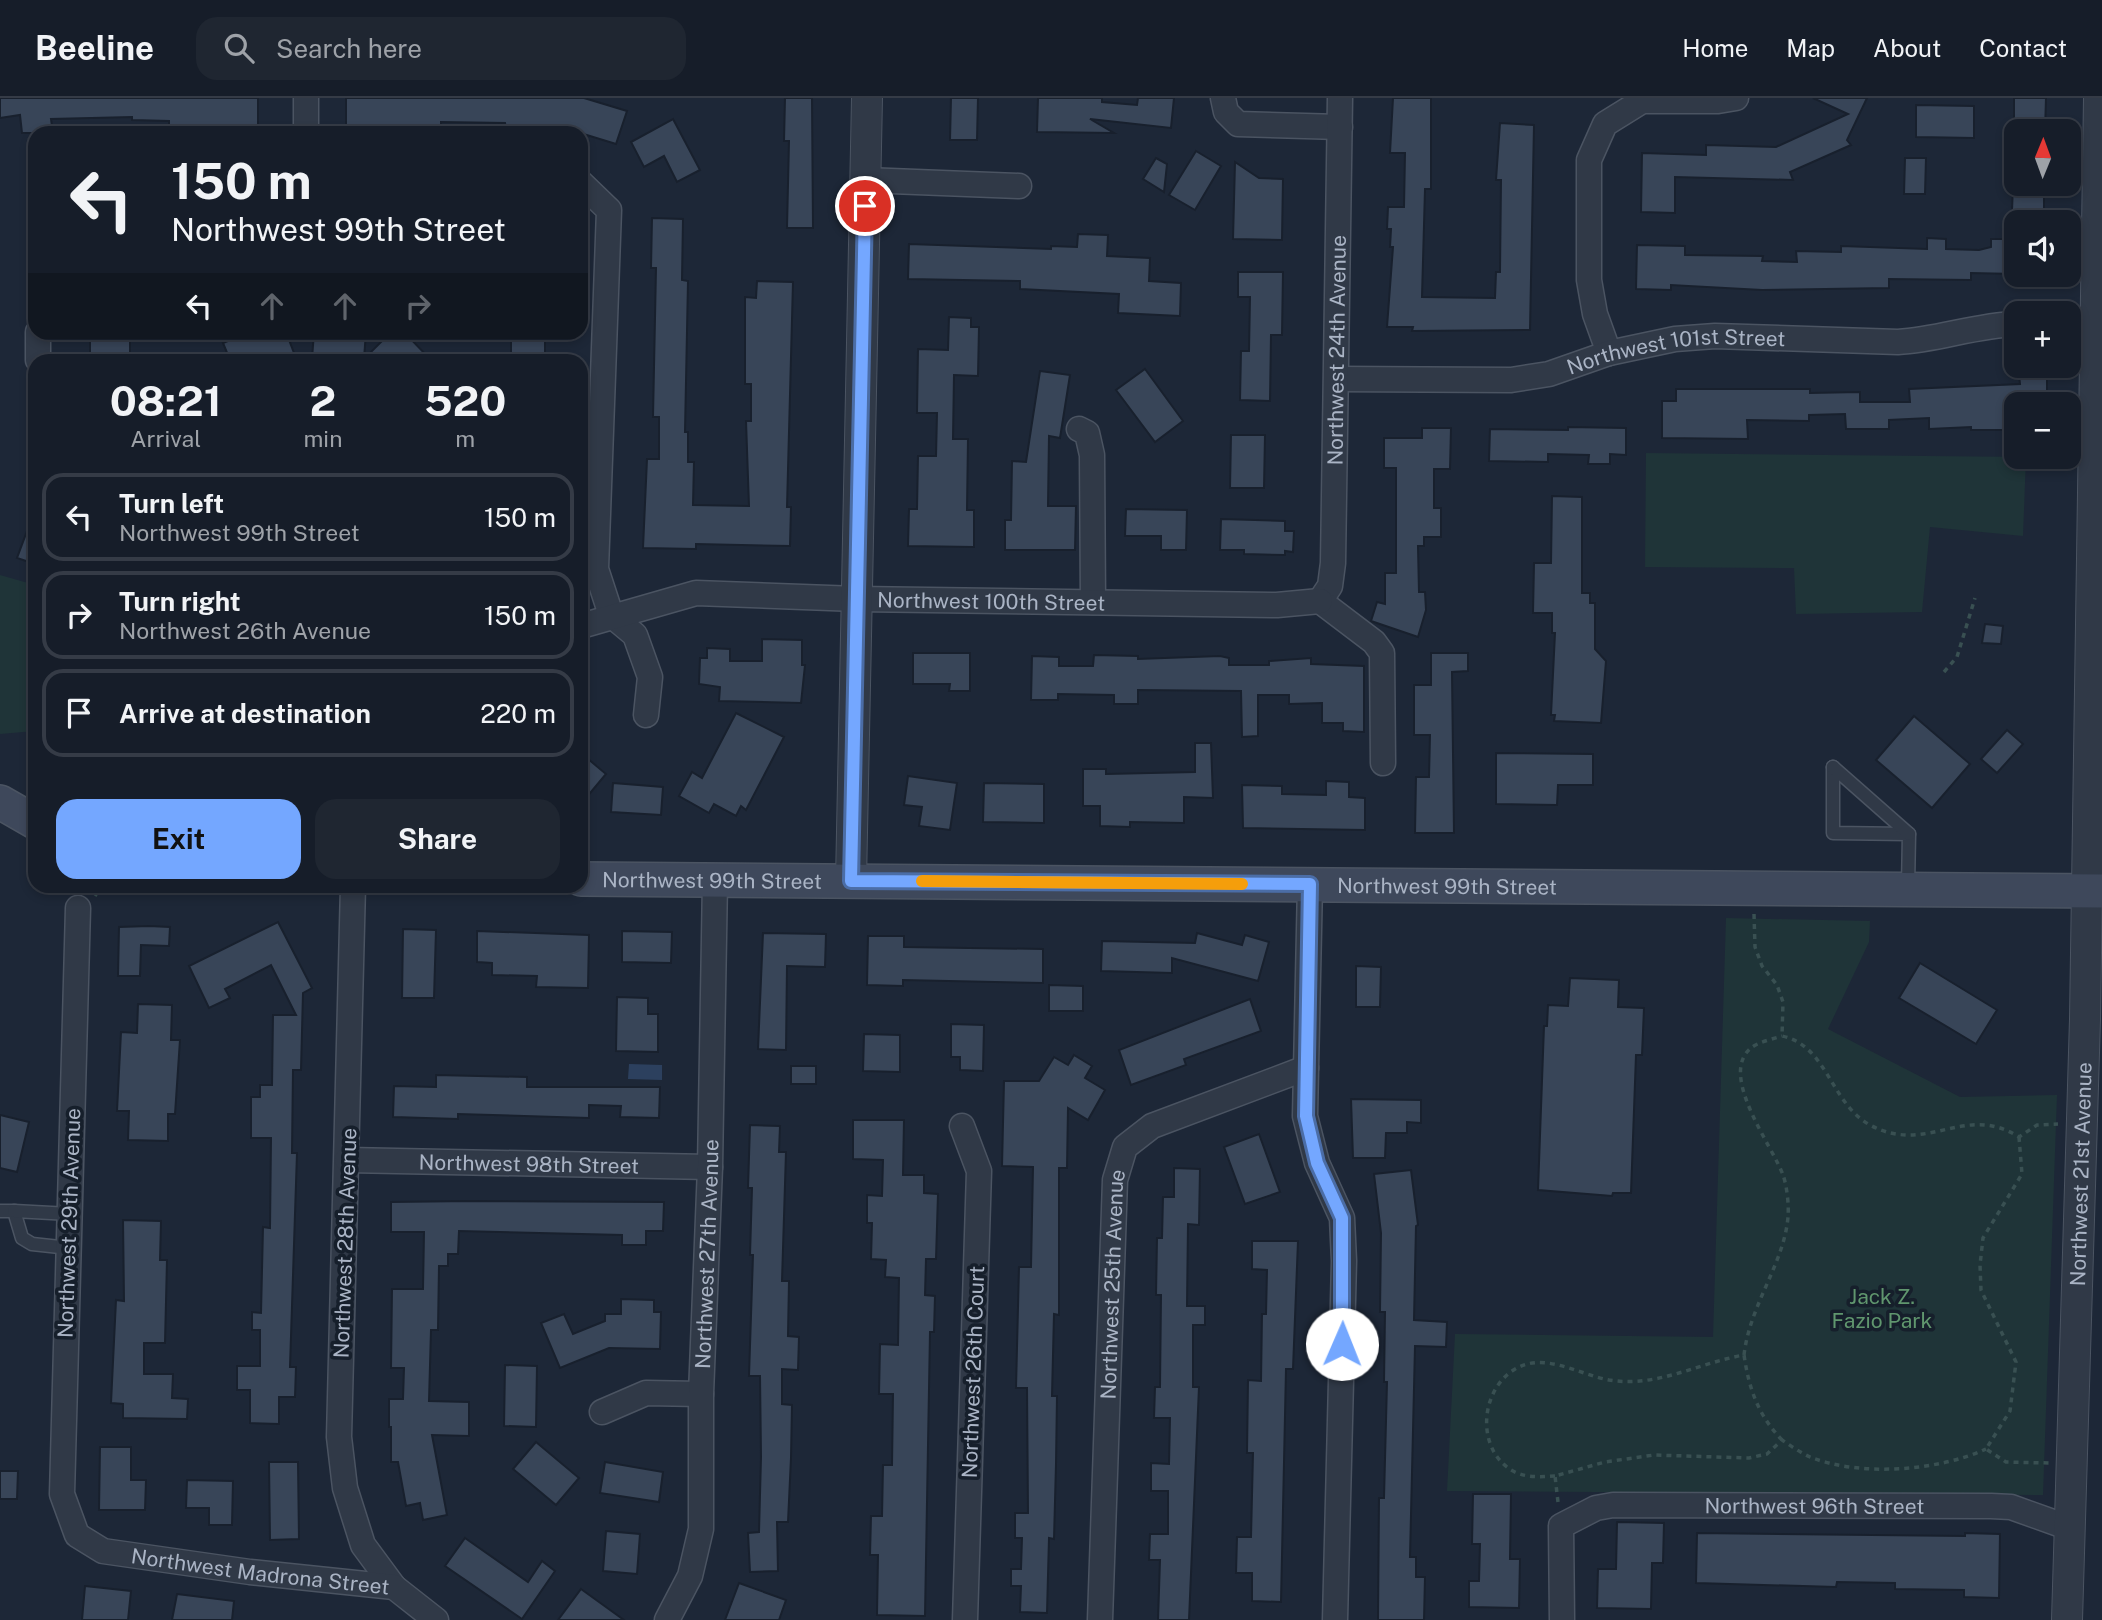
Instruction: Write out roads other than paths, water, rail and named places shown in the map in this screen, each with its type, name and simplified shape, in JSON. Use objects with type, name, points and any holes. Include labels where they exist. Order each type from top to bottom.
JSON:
[{"type":"main road","points":[[0,802],[28,818]]},
{"type":"main road","name":"Northwest 99th Street","points":[[588,879],[2094,891]]},
{"type":"street","points":[[306,98],[306,126]]},
{"type":"street","points":[[851,881],[867,98]]},
{"type":"street","points":[[1223,98],[1226,112],[1238,124],[1340,127]]},
{"type":"street","name":"Northwest 24th Avenue","points":[[1320,601],[1330,586],[1333,563],[1340,98]]},
{"type":"street","points":[[1609,354],[1595,314],[1589,280],[1589,160],[1605,124],[1642,102],[1718,102],[1736,98]]},
{"type":"street","name":"Northwest 21st Avenue","points":[[2067,1620],[2067,1527],[2081,1124],[2094,891],[2088,324],[2099,98]]},
{"type":"street","points":[[865,180],[1019,186]]},
{"type":"street","points":[[588,190],[609,210],[596,569],[611,615],[635,635],[650,677],[646,715]]},
{"type":"street","name":"Northwest 101st Street","points":[[1337,379],[1511,380],[1549,374],[1609,354],[1675,339],[1715,337],[1898,342],[1928,340],[2004,325]]},
{"type":"street","points":[[1079,429],[1087,433],[1092,455],[1093,602]]},
{"type":"street","name":"Northwest 100th Street","points":[[588,623],[696,593],[857,599],[1278,605],[1320,601]]},
{"type":"street","points":[[1320,601],[1374,642],[1382,653],[1383,763]]},
{"type":"street","name":"Northwest 27th Avenue","points":[[667,1620],[690,1576],[701,1529],[701,1394],[710,1167],[715,880]]},
{"type":"street","points":[[1310,884],[1306,1116],[1317,1163],[1342,1218],[1344,1261],[1335,1620]]},
{"type":"street","name":"Northwest 28th Avenue","points":[[353,893],[339,1437],[345,1488],[363,1545],[394,1587]]},
{"type":"street","name":"Northwest 29th Avenue","points":[[77,1535],[62,1494],[78,908]]},
{"type":"street","name":"Northwest 25th Avenue","points":[[1100,1620],[1115,1180],[1125,1147],[1152,1126],[1306,1068]]},
{"type":"street","name":"Northwest 26th Court","points":[[962,1126],[979,1171],[965,1620]]},
{"type":"street","name":"Northwest 98th Street","points":[[347,1160],[710,1167]]},
{"type":"street","points":[[602,1412],[646,1393],[701,1394]]},
{"type":"street","name":"Northwest 96th Street","points":[[1562,1620],[1561,1526],[1596,1508],[1613,1504],[2011,1507],[2067,1527]]},
{"type":"street","name":"Northwest Madrona Street","points":[[77,1535],[103,1551],[250,1572],[394,1587],[436,1620]]},
{"type":"lane","points":[[1908,889],[1909,834],[1833,767],[1833,833],[1909,834]]},
{"type":"lane","points":[[0,1211],[70,1214]]},
{"type":"lane","points":[[14,1211],[22,1238],[32,1244],[69,1248]]},
{"type":"water","points":[[629,1064],[662,1065],[662,1080],[628,1079]]},
{"type":"park label","name":"Jack Z. Fazio Park","points":[[1882,1308]]}]
